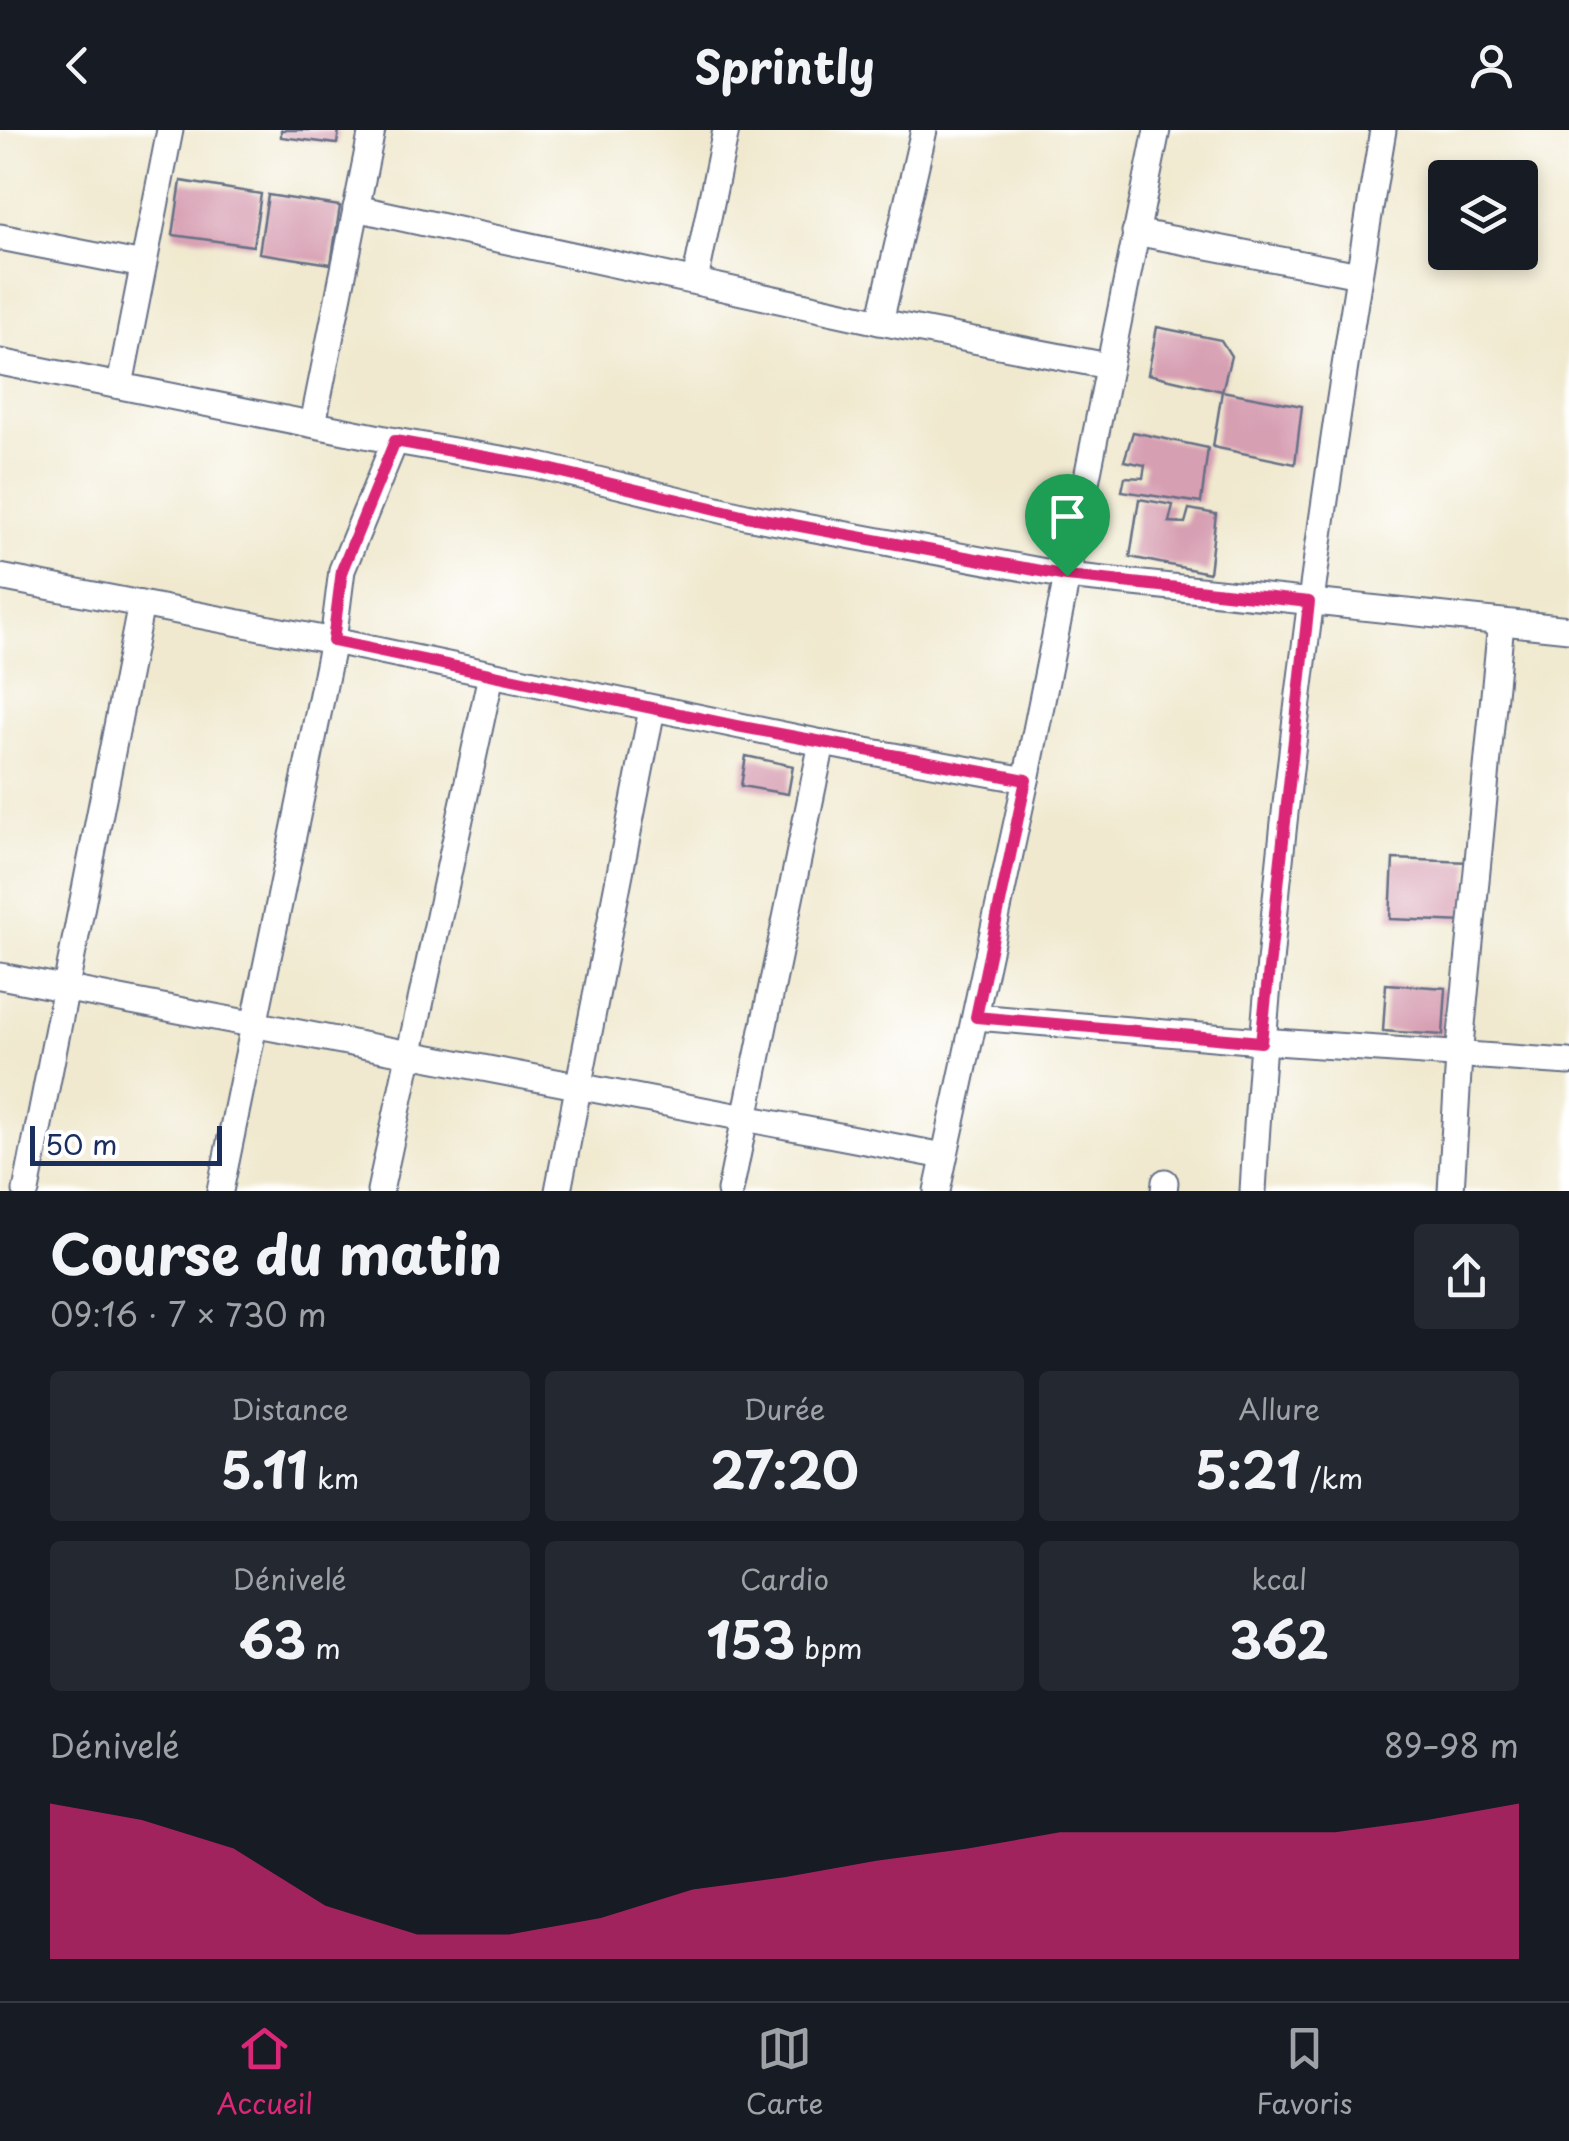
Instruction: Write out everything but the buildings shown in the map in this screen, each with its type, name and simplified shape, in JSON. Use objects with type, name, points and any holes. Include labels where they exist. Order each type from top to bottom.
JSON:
[{"type":"street","points":[[120,385],[170,130]]},
{"type":"street","points":[[314,424],[372,130]]},
{"type":"street","points":[[695,281],[726,130]]},
{"type":"street","points":[[880,322],[924,130]]},
{"type":"street","points":[[937,1191],[1026,780],[1157,130]]},
{"type":"street","points":[[1252,1191],[1261,1042],[1309,602],[1383,130]]},
{"type":"street","points":[[356,208],[880,322],[1108,366]]},
{"type":"street","points":[[1136,232],[1359,276]]},
{"type":"street","points":[[0,237],[143,265]]},
{"type":"street","points":[[0,362],[536,466],[746,516],[1067,576],[1569,630]]},
{"type":"street","points":[[220,1191],[333,641],[342,570],[395,441]]},
{"type":"street","points":[[0,577],[333,641],[822,743],[1026,780]]},
{"type":"street","points":[[26,1191],[140,604]]},
{"type":"street","points":[[1451,1191],[1459,1056],[1502,623]]},
{"type":"street","points":[[380,1191],[491,675]]},
{"type":"street","points":[[558,1191],[652,708]]},
{"type":"street","points":[[730,1191],[822,743]]},
{"type":"street","points":[[0,976],[944,1156]]},
{"type":"street","points":[[976,1017],[1261,1042],[1569,1062]]},
{"type":"route","points":[[395,441],[536,466],[746,516],[1067,576],[1309,602],[1261,1042],[976,1017],[1026,780],[737,726],[333,641],[342,570],[395,441]]}]
